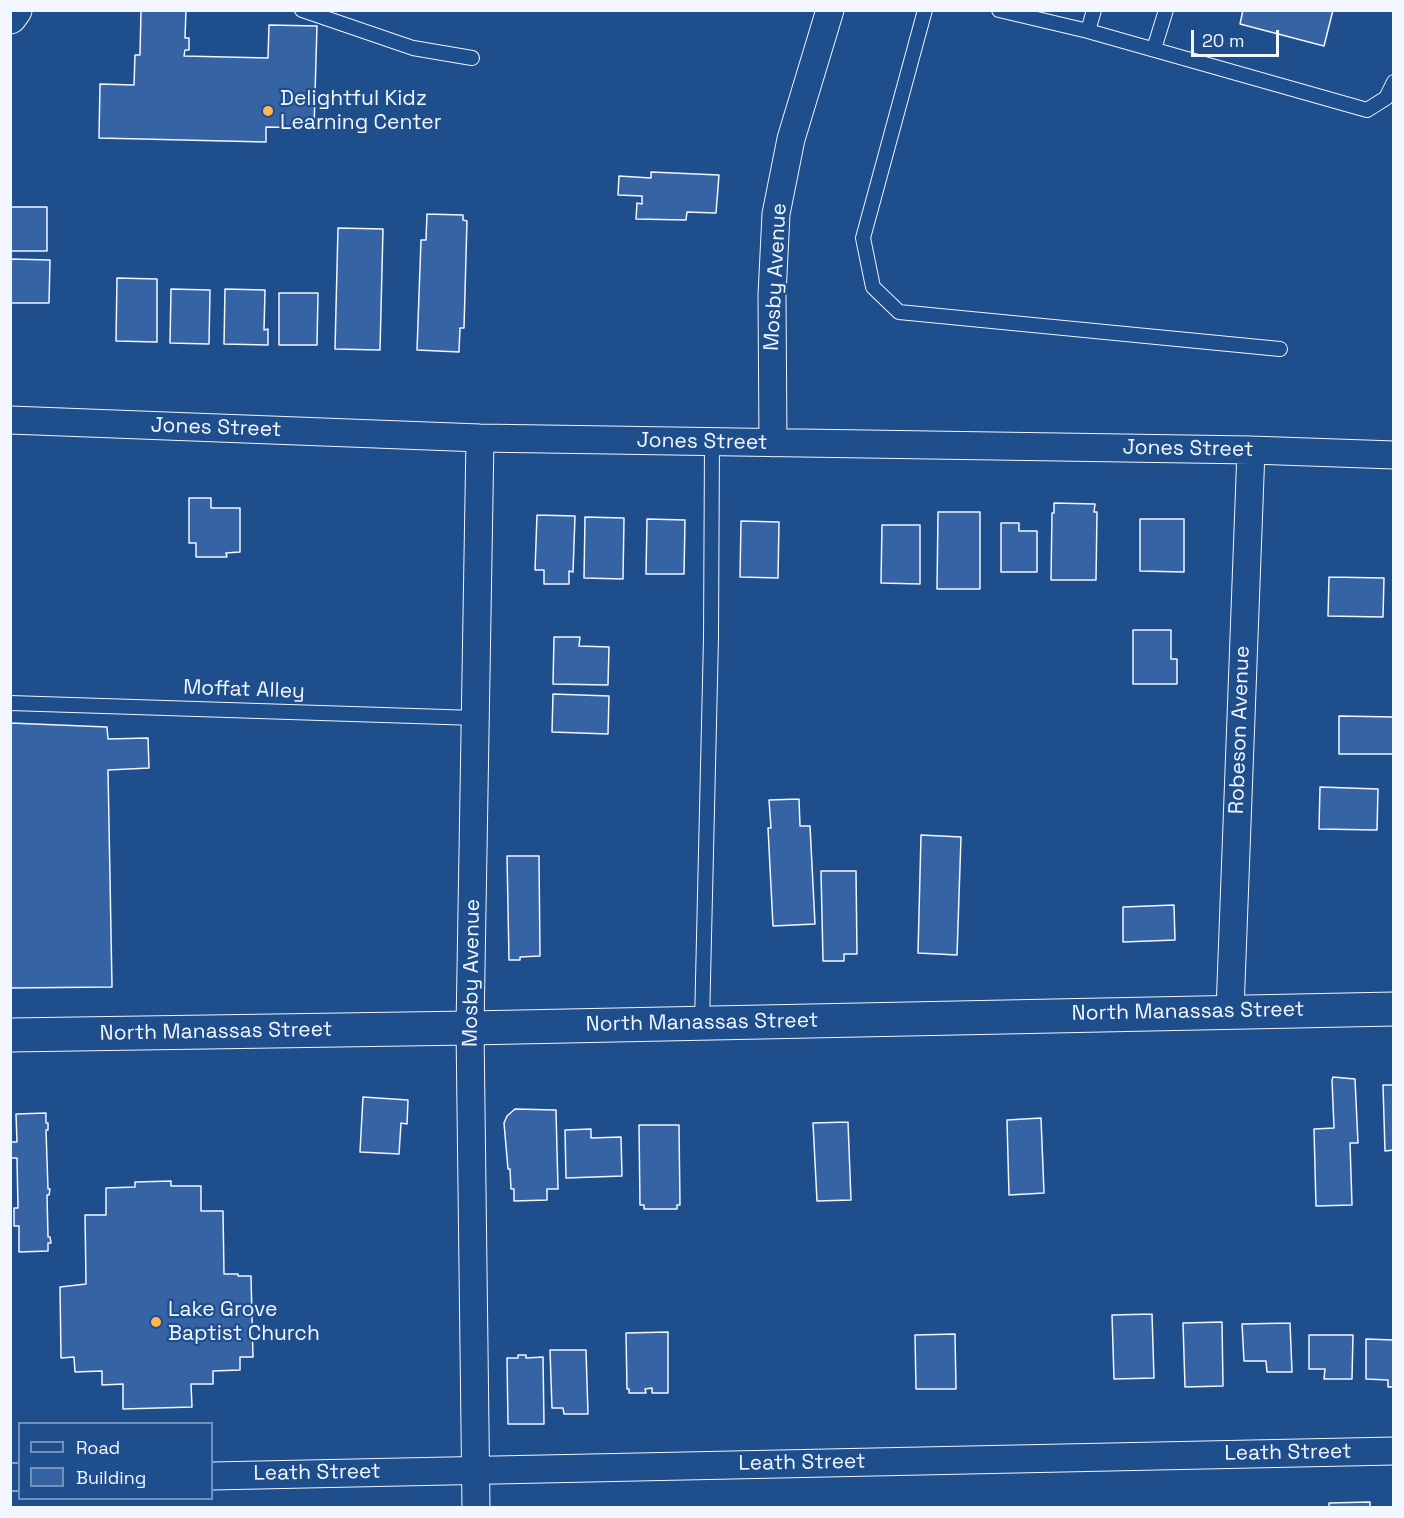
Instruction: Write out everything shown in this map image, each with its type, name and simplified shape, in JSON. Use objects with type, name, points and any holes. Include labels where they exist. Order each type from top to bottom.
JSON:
[{"type":"street","points":[[10,18],[15,10]]},
{"type":"street","name":"Mosby Avenue","points":[[773,443],[772,294],[776,214],[791,139],[830,10]]},
{"type":"street","name":"Jones Street","points":[[10,420],[480,438],[1251,450],[1394,455]]},
{"type":"street","name":"Mosby Avenue","points":[[476,1508],[470,1028],[480,438]]},
{"type":"street","name":"Robeson Avenue","points":[[1230,1011],[1251,450]]},
{"type":"street","name":"North Manassas Street","points":[[10,1035],[1394,1009]]},
{"type":"street","name":"Leath Street","points":[[213,1476],[1394,1451]]},
{"type":"lane","points":[[302,10],[413,48],[472,58]]},
{"type":"lane","points":[[925,10],[863,238],[873,287],[899,312],[1280,349]]},
{"type":"lane","points":[[999,10],[1088,30],[1367,110],[1386,99],[1394,82]]},
{"type":"lane","points":[[1088,30],[1094,10]]},
{"type":"lane","points":[[1154,49],[1166,10]]},
{"type":"lane","points":[[702,1023],[711,638],[712,441]]},
{"type":"lane","name":"Moffat Alley","points":[[10,703],[476,718]]},
{"type":"building","points":[[141,10],[186,10],[185,38],[189,38],[189,50],[185,50],[184,56],[268,58],[269,25],[317,26],[314,128],[266,127],[266,142],[99,138],[100,84],[134,85],[135,55],[140,55]]},
{"type":"building","points":[[1243,10],[1333,10],[1324,46],[1240,24]]},
{"type":"building","points":[[651,172],[719,175],[716,213],[687,212],[686,220],[636,219],[637,203],[642,204],[642,196],[618,195],[619,176],[651,178]]},
{"type":"building","points":[[10,207],[47,207],[47,251],[10,251]]},
{"type":"building","points":[[427,214],[463,215],[463,220],[467,221],[464,328],[460,328],[459,352],[417,350],[421,240],[426,240]]},
{"type":"building","points":[[338,228],[383,229],[380,350],[335,349]]},
{"type":"building","points":[[10,259],[50,260],[49,303],[10,303]]},
{"type":"building","points":[[117,278],[157,279],[157,342],[116,341]]},
{"type":"building","points":[[171,289],[210,290],[209,344],[170,343]]},
{"type":"building","points":[[225,289],[265,290],[264,330],[268,329],[268,345],[224,344]]},
{"type":"building","points":[[279,293],[318,293],[317,345],[279,345]]},
{"type":"building","points":[[189,498],[211,498],[211,508],[240,508],[240,552],[226,553],[227,557],[196,557],[196,543],[189,543]]},
{"type":"building","points":[[1054,503],[1095,504],[1094,512],[1097,512],[1096,580],[1051,580]]},
{"type":"building","points":[[938,512],[980,512],[980,589],[937,589]]},
{"type":"building","points":[[537,515],[575,516],[573,572],[569,571],[569,584],[544,584],[544,570],[535,570]]},
{"type":"building","points":[[585,517],[624,518],[623,579],[584,578]]},
{"type":"building","points":[[647,519],[685,520],[684,574],[646,574]]},
{"type":"building","points":[[1140,519],[1184,519],[1184,572],[1140,571]]},
{"type":"building","points":[[741,521],[779,522],[778,578],[740,577]]},
{"type":"building","points":[[1001,523],[1019,523],[1019,531],[1037,531],[1037,572],[1001,572]]},
{"type":"building","points":[[882,525],[920,525],[920,584],[881,583]]},
{"type":"building","points":[[1329,577],[1384,578],[1383,617],[1328,616]]},
{"type":"building","points":[[1133,630],[1171,630],[1171,659],[1177,659],[1177,684],[1133,684]]},
{"type":"building","points":[[554,637],[580,637],[579,646],[609,647],[608,685],[553,684]]},
{"type":"building","points":[[553,694],[609,696],[608,734],[552,732]]},
{"type":"building","points":[[1339,716],[1394,717],[1394,754],[1339,754]]},
{"type":"building","points":[[10,723],[107,727],[108,739],[148,738],[149,768],[108,770],[112,987],[10,988]]},
{"type":"building","points":[[1320,787],[1378,789],[1377,830],[1319,829]]},
{"type":"building","points":[[799,799],[800,826],[810,826],[815,924],[773,926],[768,828],[771,828],[769,800]]},
{"type":"building","points":[[921,835],[961,837],[957,955],[918,953]]},
{"type":"building","points":[[507,856],[539,856],[540,956],[509,960]]},
{"type":"building","points":[[821,871],[856,871],[857,954],[844,954],[844,961],[823,961]]},
{"type":"building","points":[[1174,905],[1175,940],[1123,942],[1123,907]]},
{"type":"building","points":[[1333,1077],[1355,1079],[1358,1143],[1350,1143],[1352,1205],[1316,1206],[1314,1129],[1334,1128]]},
{"type":"building","points":[[1383,1085],[1394,1085],[1394,1150],[1385,1151]]},
{"type":"building","points":[[363,1097],[408,1100],[407,1124],[401,1123],[399,1154],[360,1152]]},
{"type":"building","points":[[515,1109],[556,1110],[558,1189],[547,1189],[547,1200],[514,1201],[514,1189],[511,1189],[510,1169],[508,1169],[504,1123],[507,1116]]},
{"type":"building","points":[[46,1113],[48,1189],[50,1189],[47,1195],[48,1237],[51,1243],[48,1243],[48,1251],[19,1252],[19,1226],[14,1226],[14,1208],[18,1208],[17,1158],[11,1158],[11,1142],[17,1142],[16,1114]]},
{"type":"building","points":[[1041,1118],[1044,1193],[1009,1195],[1007,1120]]},
{"type":"building","points":[[848,1122],[851,1200],[817,1201],[813,1123]]},
{"type":"building","points":[[639,1125],[679,1125],[680,1205],[677,1205],[677,1209],[644,1209],[644,1205],[640,1205]]},
{"type":"building","points":[[591,1129],[591,1138],[621,1137],[622,1176],[566,1178],[565,1130]]},
{"type":"building","name":"Lake Grove Baptist Church","points":[[171,1181],[171,1186],[201,1186],[201,1211],[223,1211],[224,1274],[251,1276],[253,1357],[240,1357],[240,1370],[213,1371],[213,1384],[191,1384],[192,1407],[123,1409],[123,1384],[102,1385],[102,1371],[75,1372],[74,1357],[61,1358],[60,1287],[86,1284],[85,1215],[106,1215],[106,1188],[135,1187],[135,1182]]},
{"type":"building","points":[[1152,1314],[1154,1378],[1114,1379],[1112,1315]]},
{"type":"building","points":[[1222,1322],[1223,1386],[1185,1387],[1183,1323]]},
{"type":"building","points":[[1290,1323],[1292,1372],[1267,1372],[1266,1361],[1244,1361],[1242,1324]]},
{"type":"building","points":[[668,1332],[668,1393],[652,1393],[652,1388],[645,1389],[646,1393],[629,1393],[626,1333]]},
{"type":"building","points":[[955,1334],[956,1389],[916,1389],[915,1335]]},
{"type":"building","points":[[1309,1335],[1353,1335],[1352,1379],[1324,1379],[1325,1369],[1309,1369]]},
{"type":"building","points":[[1366,1339],[1394,1340],[1394,1387],[1388,1387],[1388,1380],[1366,1379]]},
{"type":"building","points":[[550,1350],[586,1350],[588,1414],[564,1414],[563,1408],[552,1408]]},
{"type":"building","points":[[518,1355],[526,1355],[526,1358],[543,1357],[544,1424],[508,1424],[507,1358],[518,1358]]},
{"type":"building","points":[[1370,1502],[1370,1508],[1329,1508],[1329,1503]]},
{"type":"place","name":"Delightful Kidz Learning Center","points":[[268,111]]},
{"type":"place","name":"Lake Grove Baptist Church","points":[[156,1322]]}]
